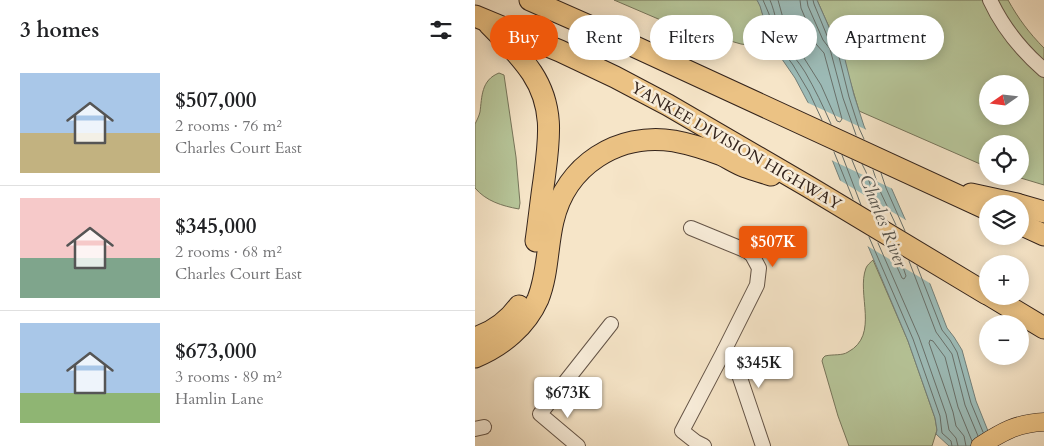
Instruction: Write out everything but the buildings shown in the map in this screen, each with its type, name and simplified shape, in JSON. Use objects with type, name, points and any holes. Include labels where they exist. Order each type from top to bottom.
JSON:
[{"type":"highway","points":[[531,0],[979,205]]},
{"type":"highway","points":[[475,338],[487,333],[505,321],[514,312],[526,292],[532,270],[549,134],[545,103],[537,82],[526,65],[481,18]]},
{"type":"highway","name":"YANKEE DIVISION HIGHWAY","points":[[481,18],[561,51],[639,89],[703,124],[979,289]]},
{"type":"highway","points":[[475,357],[506,339],[529,315],[541,290],[551,229],[559,202],[580,171],[592,160],[607,151],[638,140],[674,141],[722,155],[744,166],[809,187]]},
{"type":"highway","points":[[943,188],[979,196]]},
{"type":"highway","points":[[1029,207],[1044,212]]},
{"type":"highway","points":[[1029,228],[1044,235]]},
{"type":"highway","points":[[1006,305],[1044,328]]},
{"type":"main road","points":[[980,446],[999,434],[1016,427],[1044,422]]},
{"type":"street","points":[[990,0],[1014,40],[1044,70]]},
{"type":"street","points":[[691,228],[747,251],[759,268],[757,285],[725,351],[682,431],[704,446]]},
{"type":"street","points":[[577,446],[540,414],[611,324]]},
{"type":"street","points":[[725,351],[735,360],[763,446]]},
{"type":"green space","points":[[614,0],[757,0],[763,15],[743,15],[743,44],[733,42],[733,15],[650,15]]},
{"type":"green space","points":[[817,0],[1008,0],[1033,37],[1044,48],[1044,185],[1029,180],[1029,135],[979,135],[979,164],[859,111],[844,60],[944,60],[944,15],[827,15],[827,22]]},
{"type":"green space","points":[[499,73],[504,75],[516,157],[519,209],[495,202],[479,193],[475,188],[475,124],[480,112],[483,90],[489,80]]},
{"type":"green space","points":[[873,260],[908,341],[935,418],[937,430],[932,446],[849,446],[838,416],[822,361],[825,356],[843,354],[858,345],[865,325],[864,278],[867,267]]},
{"type":"water","name":"Charles River","points":[[757,0],[817,0],[827,22],[827,60],[845,60],[864,126],[905,219],[947,328],[962,350],[976,401],[994,446],[949,446],[936,434],[935,418],[908,341],[813,112],[795,78],[783,60],[817,60],[817,15],[763,15]]},
{"type":"pier","points":[[806,102],[869,131],[885,163],[895,190],[829,159]]},
{"type":"pier","points":[[836,178],[909,222],[933,285],[864,244]]}]
